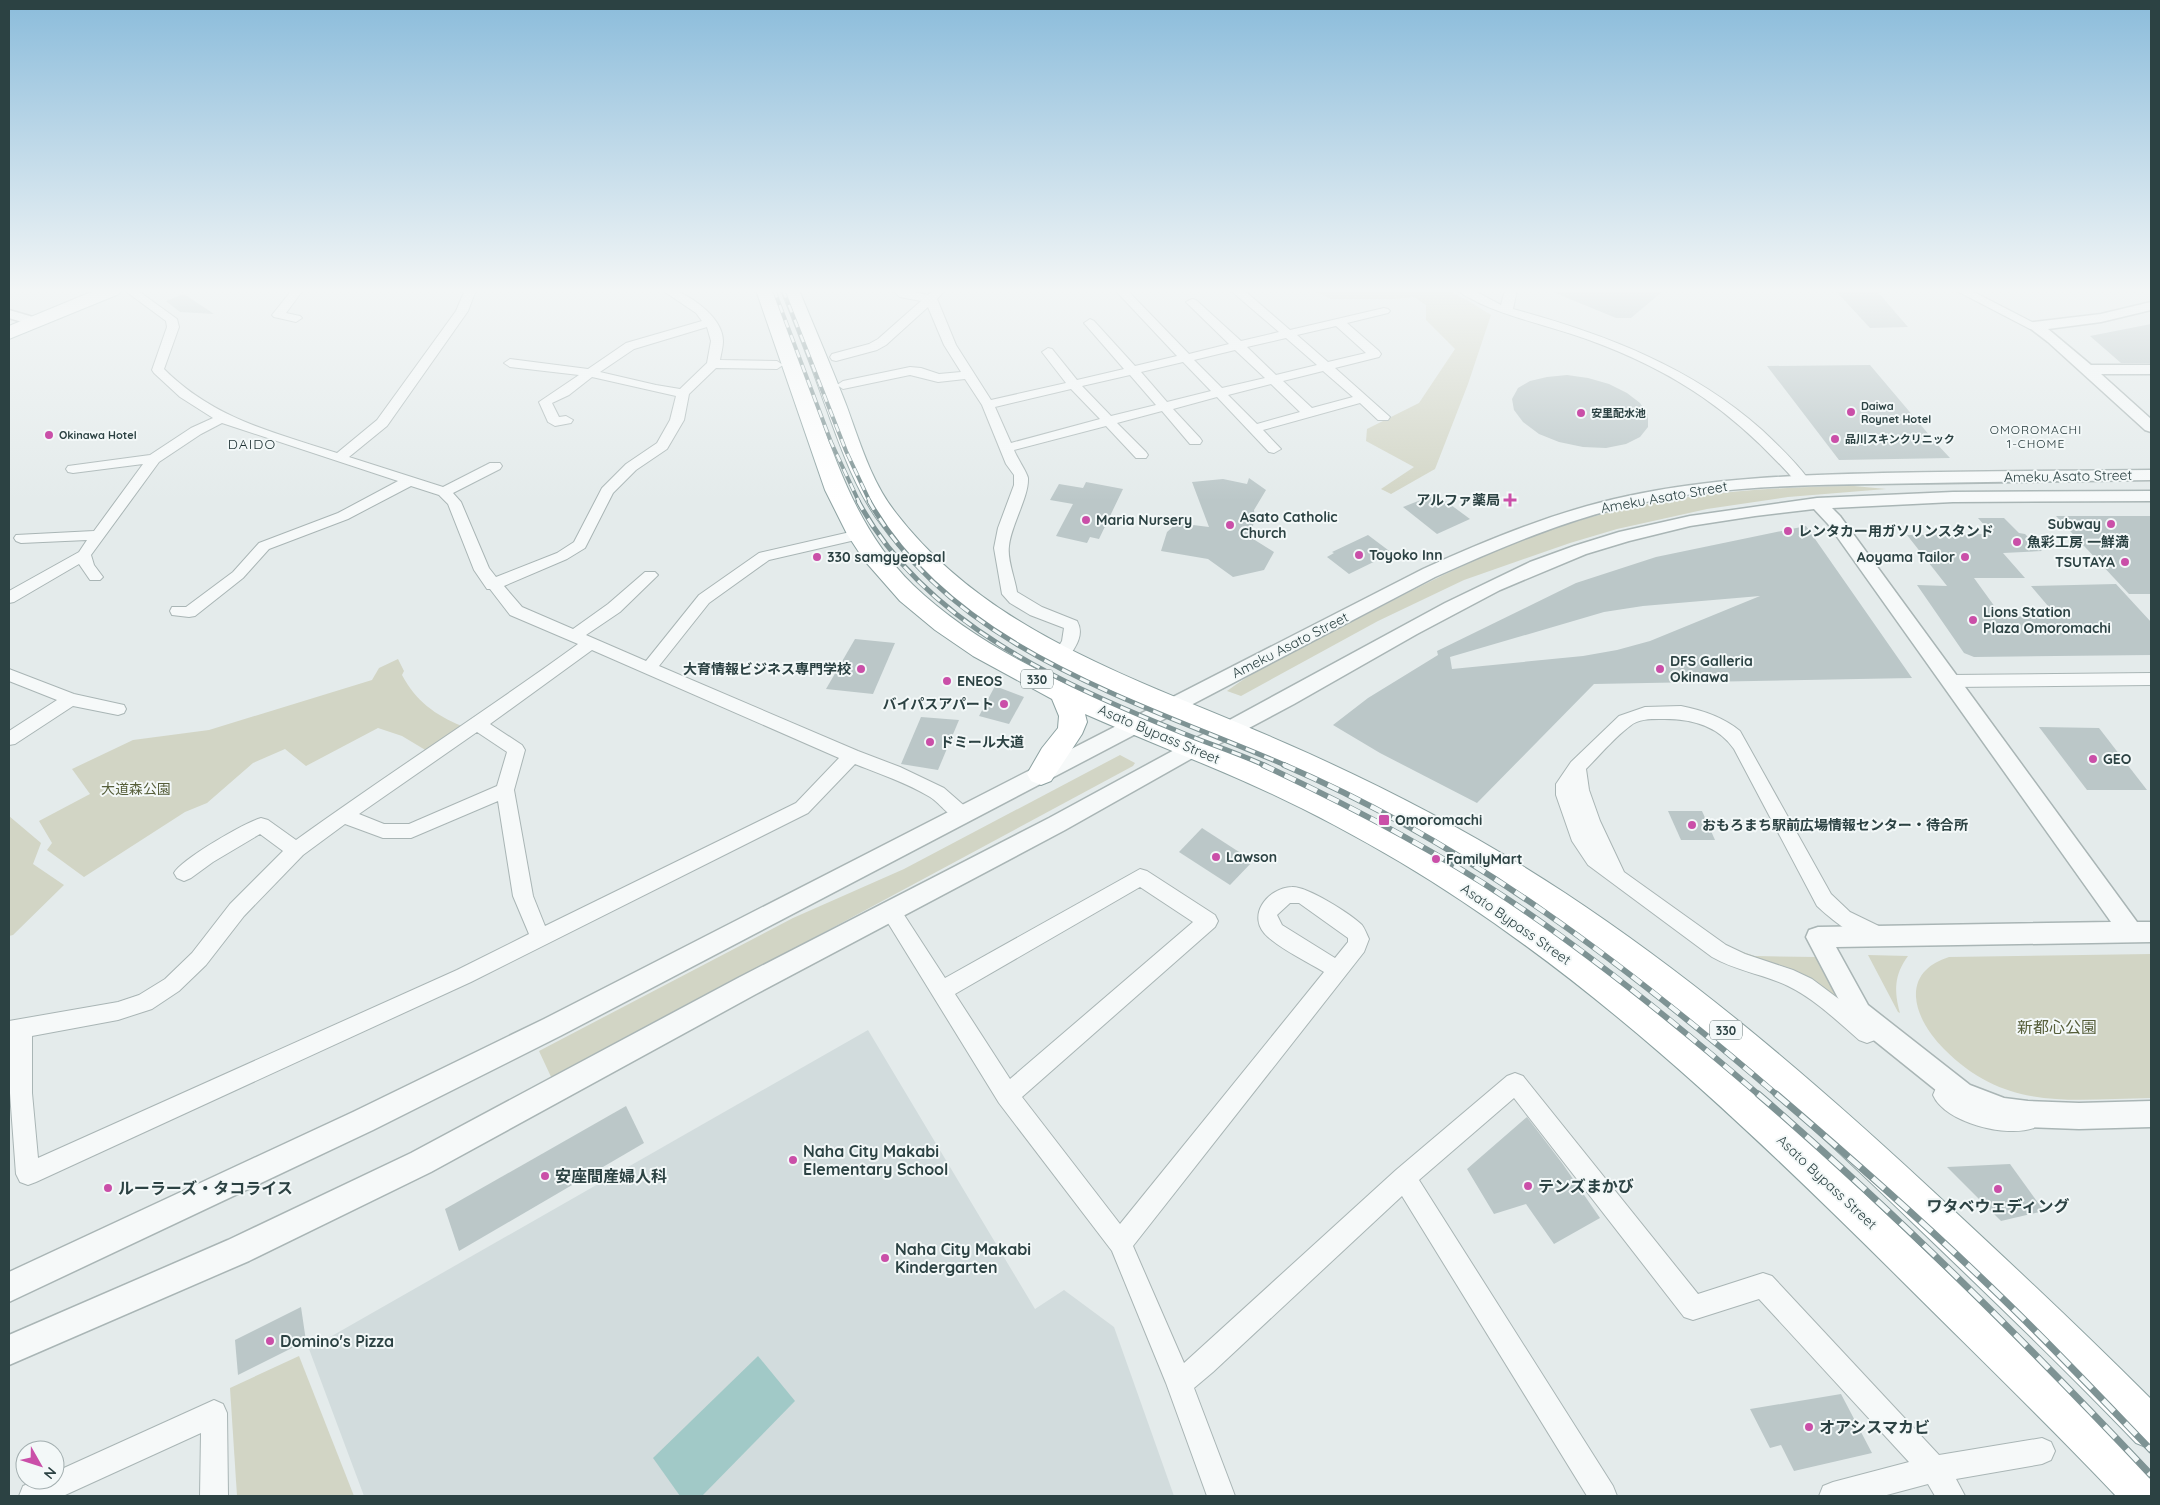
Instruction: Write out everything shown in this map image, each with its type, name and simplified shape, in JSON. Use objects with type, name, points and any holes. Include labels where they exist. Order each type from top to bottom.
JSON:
[{"type":"main road","name":"330","points":[[775,360],[807,450],[824,462]]},
{"type":"main road","name":"330","points":[[789,360],[824,462]]},
{"type":"main road","name":"330","points":[[817,360],[852,450],[875,498],[904,538],[929,566],[961,595],[1022,635],[1061,655],[1347,784],[1489,860],[1560,905],[1685,996],[1876,1161],[2098,1374],[2151,1428]]},
{"type":"main road","name":"330","points":[[837,360],[869,464],[904,538]]},
{"type":"main road","name":"Asato Bypass Street","points":[[824,462],[842,506],[859,535],[884,569],[909,594],[966,638],[1061,691],[1298,795],[1412,855],[1484,900],[1617,998],[1699,1065],[1831,1184],[2085,1432],[2145,1496]]},
{"type":"main road","points":[[1041,774],[1055,751],[1067,740],[1072,730],[1072,710],[1061,691]]},
{"type":"street","points":[[161,360],[158,370],[170,383],[222,418],[237,425],[444,492],[454,502],[482,570],[492,585],[516,611],[852,756],[894,772],[938,793],[962,814]]},
{"type":"street","points":[[339,458],[382,423],[426,360]]},
{"type":"street","points":[[566,420],[555,422],[545,402],[565,392],[609,360]]},
{"type":"street","points":[[492,585],[562,556],[580,545],[606,491],[631,467],[662,446],[677,420],[683,393],[713,364],[713,360]]},
{"type":"street","points":[[959,360],[988,405],[1020,475],[1021,485],[1004,528],[1001,548],[1007,588],[1015,599],[1036,611],[1071,625],[1073,631],[1071,640],[1061,655]]},
{"type":"street","points":[[1054,360],[1074,385],[1141,455]]},
{"type":"street","points":[[1123,360],[1195,441]]},
{"type":"street","points":[[988,405],[1177,360]]},
{"type":"street","points":[[1188,360],[1274,449]]},
{"type":"street","points":[[1253,360],[1308,414]]},
{"type":"street","points":[[1318,360],[1383,417]]},
{"type":"street","points":[[1008,448],[1349,360]]},
{"type":"street","points":[[1648,360],[1686,380],[1729,408],[1752,427],[1802,480]]},
{"type":"street","points":[[2077,360],[2151,427]]},
{"type":"street","points":[[510,363],[590,373],[656,389],[683,393]]},
{"type":"street","points":[[713,364],[777,365]]},
{"type":"street","points":[[2088,370],[2151,369]]},
{"type":"street","points":[[844,385],[910,371],[922,372],[938,378],[968,375]]},
{"type":"street","points":[[1254,429],[1362,398]]},
{"type":"street","points":[[9,598],[84,555],[154,459],[196,431],[222,418]]},
{"type":"street","points":[[73,469],[154,459]]},
{"type":"street","points":[[444,492],[496,466]]},
{"type":"street","name":"Ameku Asato Street","points":[[9,1287],[354,1126],[553,1027],[1429,573],[1538,526],[1628,501],[1716,486],[1802,480],[2151,475]]},
{"type":"street","points":[[178,611],[189,612],[238,575],[264,546],[343,516],[409,481]]},
{"type":"street","name":"Ameku Asato Street","points":[[9,1350],[204,1265],[375,1186],[890,910],[1100,800],[1463,601],[1549,560],[1623,536],[1683,522],[1730,513],[1817,503],[1919,497],[2151,496]]},
{"type":"street","points":[[1817,503],[1834,520],[1950,681],[2141,932]]},
{"type":"street","points":[[21,538],[98,535]]},
{"type":"street","points":[[649,668],[704,599],[764,556],[859,535]]},
{"type":"street","points":[[84,555],[87,566],[95,577]]},
{"type":"street","points":[[650,575],[583,639],[520,695],[296,850],[237,910],[199,959],[166,989],[145,1002],[118,1011],[15,1029],[15,1095],[28,1174],[464,976],[802,808],[852,756]]},
{"type":"street","points":[[9,675],[71,699],[118,708]]},
{"type":"street","points":[[1950,681],[2151,678]]},
{"type":"street","points":[[9,739],[71,699]]},
{"type":"street","points":[[1878,935],[1843,918],[1824,900],[1741,745],[1734,735],[1709,720],[1681,712],[1645,712],[1634,715],[1625,720],[1577,767],[1564,784],[1564,790],[1581,841],[1594,860],[1734,960],[1784,975],[1809,988],[1957,1105],[1995,1121],[2015,1122],[2053,1116],[2151,1114]]},
{"type":"street","points":[[477,724],[516,750],[505,790],[523,896],[540,938]]},
{"type":"street","points":[[343,816],[383,831],[411,831],[505,790]]},
{"type":"street","points":[[184,873],[206,857],[261,825],[296,850]]},
{"type":"street","points":[[941,991],[1140,877],[1208,922],[1007,1096]]},
{"type":"street","points":[[890,910],[1007,1096],[1120,1243],[1180,1383],[1221,1496]]},
{"type":"street","points":[[2053,1116],[1997,1109],[1977,1104],[1961,1094],[1859,1013],[1818,937],[2141,932]]},
{"type":"street","points":[[1120,1243],[1338,970]]},
{"type":"street","points":[[1180,1383],[1204,1364],[1404,1178],[1515,1083],[1693,1308],[1763,1285],[1934,1469],[1951,1496]]},
{"type":"street","points":[[1404,1178],[1604,1496]]},
{"type":"street","points":[[33,1496],[214,1413],[214,1496]]},
{"type":"street","points":[[1833,1496],[1934,1469],[2042,1450]]},
{"type":"shaded area","name":"Naha City Makabi Elementary School","points":[[868,1030],[1035,1309],[1064,1290],[1114,1327],[1174,1496],[364,1496],[309,1349]]},
{"type":"green space","points":[[1448,360],[1476,360],[1435,469],[1391,494],[1381,489],[1414,467],[1366,441],[1367,429],[1419,403]]},
{"type":"green space","points":[[1854,486],[1886,489],[1788,497],[1707,509],[1617,529],[1570,543],[1464,580],[1378,621],[1241,696],[1227,691],[1293,651],[1452,571],[1498,550],[1545,532],[1620,510],[1697,496],[1776,489]]},
{"type":"green space","name":"大道森公園","points":[[398,659],[404,671],[402,675],[420,700],[443,717],[462,726],[427,751],[402,736],[378,728],[306,766],[285,749],[253,763],[207,803],[185,812],[84,877],[47,850],[52,843],[39,821],[90,794],[72,769],[133,740],[209,730],[372,680],[379,668]]},
{"type":"green space","points":[[1120,755],[1135,763],[1133,766],[552,1079],[539,1051],[793,918],[904,869]]},
{"type":"green space","points":[[9,816],[41,843],[33,864],[64,885],[13,935],[9,936]]},
{"type":"green space","points":[[1734,949],[1755,956],[1816,957],[1820,959],[1842,1002],[1731,952]]},
{"type":"green space","name":"新都心公園","points":[[2151,954],[2151,1098],[2067,1100],[2041,1098],[1991,1083],[1967,1069],[1939,1044],[1925,1025],[1917,1004],[1916,989],[1921,976],[1930,966],[1949,957]]},
{"type":"green space","points":[[1868,955],[1908,956],[1903,963],[1896,983],[1900,1013],[1898,1012]]},
{"type":"green space","points":[[299,1356],[354,1496],[237,1496],[230,1388]]},
{"type":"water","points":[[758,1356],[795,1401],[702,1496],[680,1496],[653,1458]]},
{"type":"building","points":[[2118,360],[2151,360],[2151,363],[2121,363]]},
{"type":"building","points":[[1870,365],[1950,458],[1839,460],[1767,366]]},
{"type":"building","name":"安里配水池","points":[[1567,375],[1609,384],[1627,393],[1640,403],[1648,415],[1648,427],[1640,437],[1626,444],[1606,448],[1583,447],[1559,442],[1539,434],[1523,422],[1514,410],[1512,399],[1518,388],[1530,381]]},
{"type":"building","name":"Asato Catholic Church","points":[[1249,478],[1266,490],[1254,510],[1255,518],[1250,537],[1274,552],[1264,570],[1233,577],[1208,559],[1161,551],[1167,532],[1177,523],[1209,527],[1192,482],[1223,479],[1247,484]]},
{"type":"building","name":"Maria Nursery","points":[[1086,482],[1123,489],[1099,539],[1090,537],[1087,543],[1056,536],[1073,504],[1050,500],[1059,484],[1083,488]]},
{"type":"building","points":[[1436,494],[1470,519],[1437,534],[1403,507]]},
{"type":"building","name":"TSUTAYA","points":[[2056,516],[2151,516],[2151,594],[2129,594]]},
{"type":"building","points":[[1978,518],[2004,518],[2019,533],[2025,534],[2042,551],[2003,553],[2025,578],[1974,578],[2003,618],[2054,613],[2031,586],[2116,584],[2151,622],[2151,655],[1974,657],[1964,653],[1917,585],[1947,586],[1907,535],[1992,534]]},
{"type":"building","name":"DFS Galleria Okinawa","points":[[1806,526],[1912,678],[1594,684],[1477,803],[1380,753],[1333,725],[1368,698],[1438,655],[1437,651],[1576,583],[1656,557]],"holes":[[[1760,596],[1650,641],[1617,650],[1583,656],[1452,669],[1450,657],[1604,612],[1643,606]]]},
{"type":"building","name":"Toyoko Inn","points":[[1368,535],[1392,553],[1349,574],[1327,557],[1334,553],[1332,552]]},
{"type":"building","name":"大育情報ビジネス専門学校","points":[[855,639],[895,643],[873,694],[826,689]]},
{"type":"building","name":"バイパスアパート","points":[[995,686],[1024,697],[1009,724],[979,716]]},
{"type":"building","name":"ドミール大道","points":[[921,717],[959,720],[938,770],[901,764]]},
{"type":"building","name":"GEO","points":[[2039,727],[2099,728],[2147,790],[2087,790]]},
{"type":"building","name":"おもろまち駅前広場情報センター・待合所","points":[[1668,811],[1702,811],[1715,840],[1681,840]]},
{"type":"building","name":"Lawson","points":[[1202,828],[1253,861],[1230,885],[1179,852]]},
{"type":"building","name":"安座間産婦人科","points":[[626,1106],[644,1143],[459,1251],[445,1209]]},
{"type":"building","name":"テンズまかび","points":[[1527,1117],[1600,1218],[1554,1244],[1526,1204],[1494,1214],[1467,1169]]},
{"type":"building","name":"ワタベウェディング","points":[[2010,1164],[2044,1211],[2001,1221],[1947,1167]]},
{"type":"building","name":"Domino's Pizza","points":[[301,1307],[306,1341],[238,1375],[235,1340]]},
{"type":"building","name":"オアシスマカビ","points":[[1841,1394],[1872,1453],[1794,1471],[1781,1445],[1770,1448],[1750,1409]]},
{"type":"railway","points":[[800,360],[831,442],[859,502]]},
{"type":"railway","points":[[810,360],[846,451],[870,502]]},
{"type":"railway","points":[[858,501],[886,544],[920,582],[958,616],[1000,645],[1045,671],[1091,694],[1138,715],[1266,766]]},
{"type":"railway","points":[[869,501],[905,553],[949,596],[999,633],[1054,665],[1112,693],[1287,766]]},
{"type":"railway","points":[[1263,765],[1389,828],[1509,900],[1542,922],[1637,994],[1759,1095]]},
{"type":"railway","points":[[1284,765],[1352,797],[1417,832],[1481,870],[1543,911],[1603,954],[1662,1000],[1777,1095]]},
{"type":"railway","points":[[1758,1094],[1860,1185],[1959,1279],[2151,1475]]},
{"type":"railway","points":[[1776,1094],[1890,1193],[1973,1270],[2151,1450]]},
{"type":"place","name":"Daiwa Roynet Hotel","points":[[1851,412]]},
{"type":"place","name":"安里配水池","points":[[1581,413]]},
{"type":"place","name":"Okinawa Hotel","points":[[49,435]]},
{"type":"place","name":"品川スキンクリニック","points":[[1835,439]]},
{"type":"place","name":"アルファ薬局","points":[[1510,500]]},
{"type":"place","name":"Maria Nursery","points":[[1086,520]]},
{"type":"place","name":"Subway","points":[[2111,524]]},
{"type":"place","name":"Asato Catholic Church","points":[[1230,525]]},
{"type":"place","name":"レンタカー用ガソリンスタンド","points":[[1788,531]]},
{"type":"place","name":"魚彩工房 一鮮満","points":[[2017,542]]},
{"type":"place","name":"Toyoko Inn","points":[[1359,555]]},
{"type":"place","name":"330 samgyeopsal","points":[[817,557]]},
{"type":"place","name":"Aoyama Tailor","points":[[1965,557]]},
{"type":"place","name":"TSUTAYA","points":[[2125,562]]},
{"type":"place","name":"Lions Station Plaza Omoromachi","points":[[1973,620]]},
{"type":"place","name":"大育情報ビジネス専門学校","points":[[861,669]]},
{"type":"place","name":"DFS Galleria Okinawa","points":[[1660,669]]},
{"type":"place","name":"ENEOS","points":[[947,681]]},
{"type":"place","name":"バイパスアパート","points":[[1004,704]]},
{"type":"place","name":"ドミール大道","points":[[930,742]]},
{"type":"place","name":"GEO","points":[[2093,759]]},
{"type":"place","name":"Omoromachi","points":[[1384,820]]},
{"type":"place","name":"おもろまち駅前広場情報センター・待合所","points":[[1692,825]]},
{"type":"place","name":"Lawson","points":[[1216,857]]},
{"type":"place","name":"FamilyMart","points":[[1436,859]]},
{"type":"place","name":"Naha City Makabi Elementary School","points":[[793,1160]]},
{"type":"place","name":"安座間産婦人科","points":[[545,1176]]},
{"type":"place","name":"テンズまかび","points":[[1528,1186]]},
{"type":"place","name":"ルーラーズ・タコライス","points":[[108,1188]]},
{"type":"place","name":"ワタベウェディング","points":[[1998,1189]]},
{"type":"place","name":"Naha City Makabi Kindergarten","points":[[885,1258]]},
{"type":"place","name":"Domino's Pizza","points":[[270,1341]]},
{"type":"place","name":"オアシスマカビ","points":[[1809,1427]]},
{"type":"district","name":"OMOROMACHI 1-CHOME","points":[[2036,436]]},
{"type":"district","name":"DAIDO","points":[[252,444]]}]
